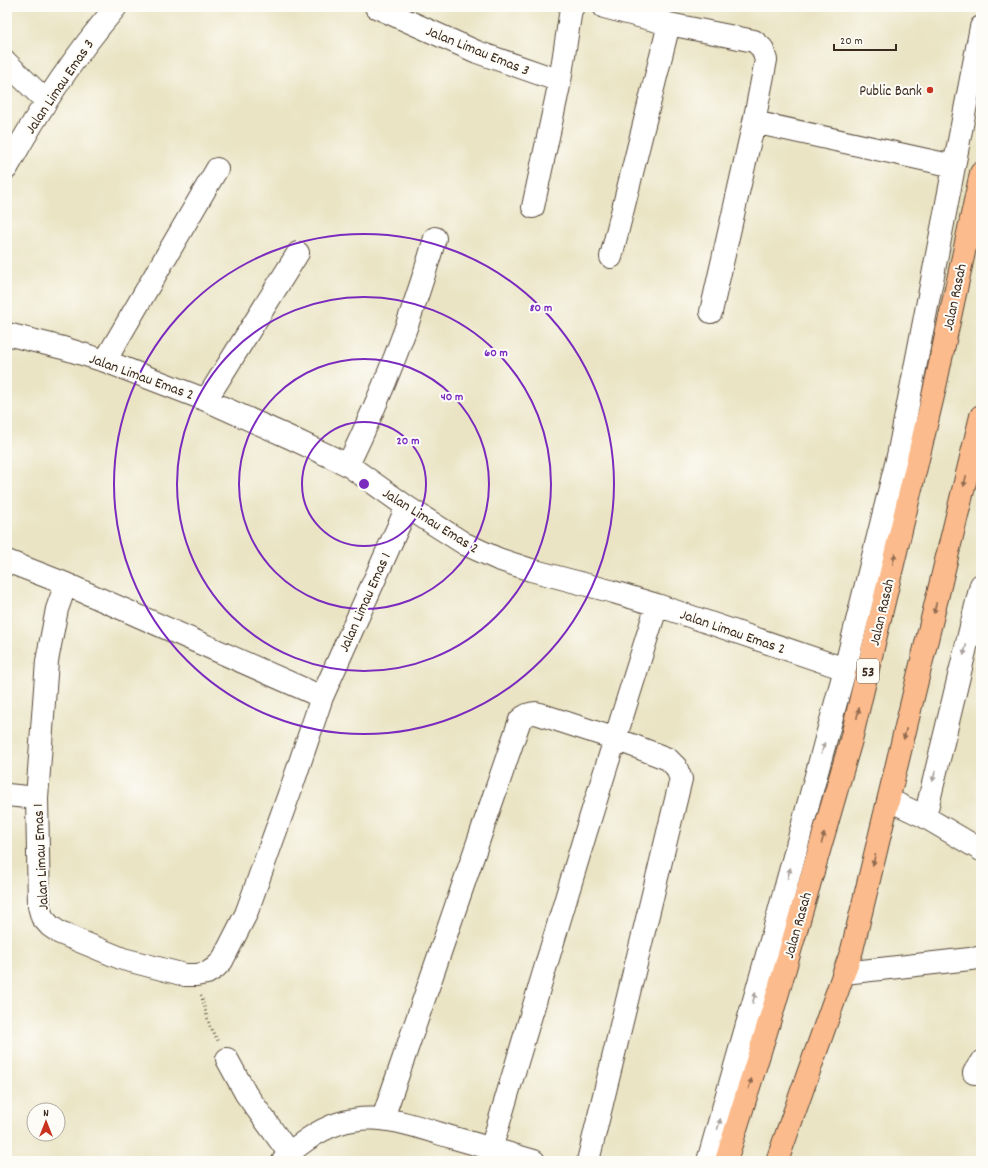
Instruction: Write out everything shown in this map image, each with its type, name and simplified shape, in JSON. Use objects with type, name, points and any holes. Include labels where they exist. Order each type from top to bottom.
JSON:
[{"type":"highway","name":"Jalan Rasah","points":[[726,1161],[775,1003],[851,740],[932,396],[981,173]]},
{"type":"highway","points":[[777,1161],[852,950],[981,416]]},
{"type":"street","name":"Jalan Limau Emas 3","points":[[7,168],[46,101],[101,24],[116,7]]},
{"type":"street","name":"Jalan Limau Emas 3","points":[[376,7],[477,52],[560,81]]},
{"type":"street","points":[[533,207],[560,81],[573,7]]},
{"type":"street","points":[[604,7],[669,24],[754,41],[762,48],[766,60],[754,122],[711,312]]},
{"type":"street","points":[[611,257],[669,24]]},
{"type":"street","points":[[708,1161],[845,669],[898,456],[981,26]]},
{"type":"street","points":[[7,63],[46,101]]},
{"type":"street","points":[[754,122],[954,166]]},
{"type":"street","points":[[105,361],[217,169]]},
{"type":"street","points":[[348,465],[370,419],[419,293],[435,238]]},
{"type":"street","points":[[206,400],[298,253]]},
{"type":"street","name":"Jalan Limau Emas 2","points":[[7,334],[105,361],[206,400],[291,438],[348,465],[407,507],[465,544],[498,559],[531,570],[610,590],[845,669]]},
{"type":"street","name":"Jalan Limau Emas 1","points":[[66,584],[57,610],[47,661],[36,798],[39,906],[42,917],[50,926],[60,933],[123,958],[185,975],[207,973],[222,961],[246,914],[322,697],[407,507]]},
{"type":"street","points":[[7,561],[66,584],[322,697]]},
{"type":"street","points":[[925,817],[981,585]]},
{"type":"street","points":[[491,1149],[585,835],[657,605]]},
{"type":"street","points":[[383,1118],[520,720],[530,713],[536,713],[616,739],[668,759],[676,767],[681,779],[588,1161]]},
{"type":"street","points":[[7,795],[36,798]]},
{"type":"street","points":[[889,800],[925,817],[981,850]]},
{"type":"street","points":[[844,973],[981,957]]},
{"type":"street","points":[[227,1059],[246,1094],[286,1157],[313,1136],[335,1124],[359,1119],[383,1118],[534,1161]]},
{"type":"path","points":[[196,975],[210,1026],[227,1059]]},
{"type":"place","name":"Public Bank","points":[[930,90]]}]
